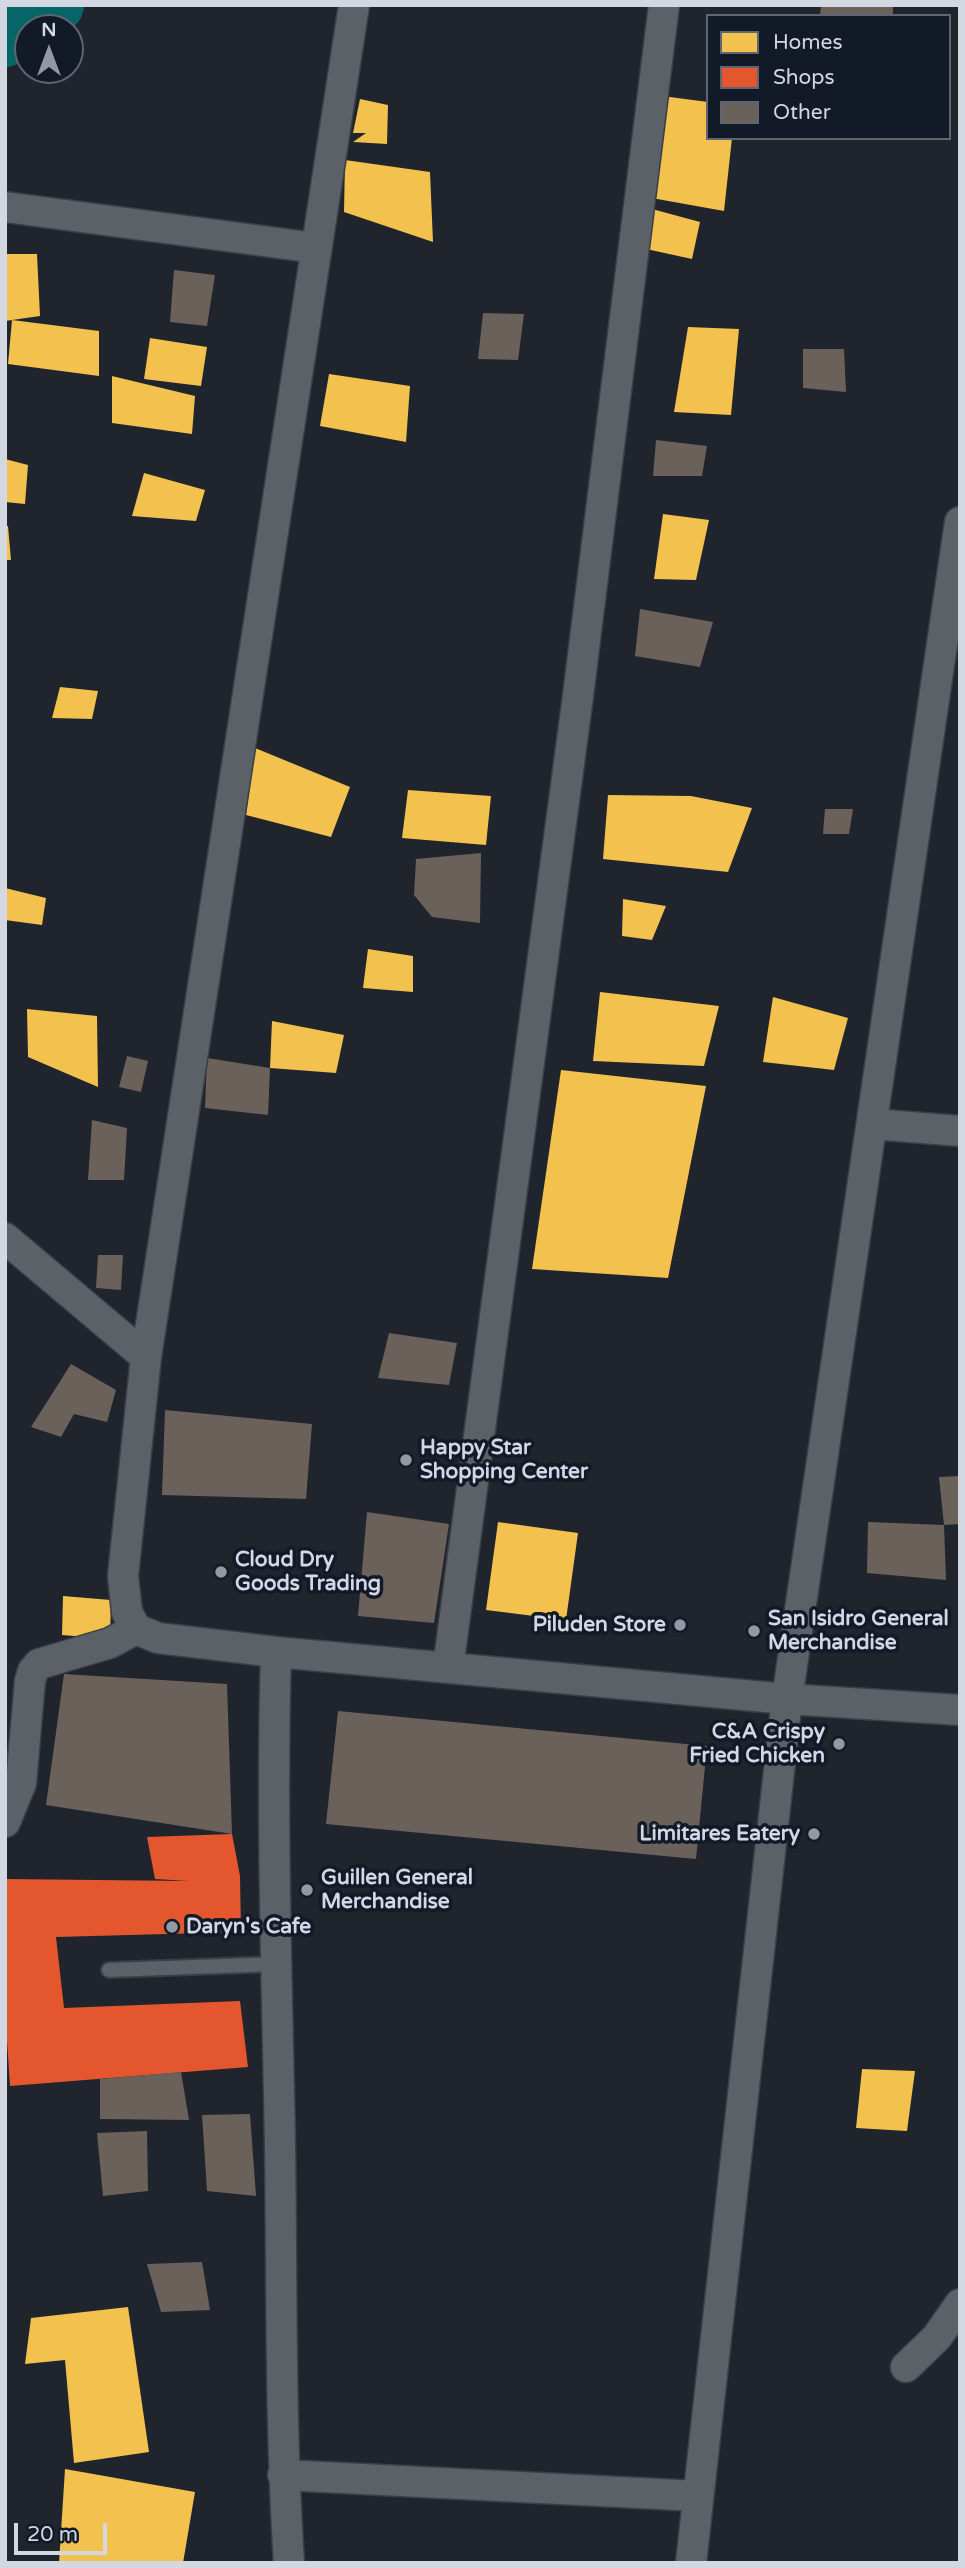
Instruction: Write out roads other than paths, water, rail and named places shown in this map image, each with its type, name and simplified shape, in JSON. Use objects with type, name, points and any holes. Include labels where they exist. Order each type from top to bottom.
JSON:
[{"type":"street","points":[[354,5],[146,1357],[123,1576],[127,1612],[136,1629],[158,1638],[276,1652],[787,1699],[960,1710]]},
{"type":"street","points":[[448,1668],[576,710],[664,5]]},
{"type":"street","points":[[5,207],[316,248]]},
{"type":"street","points":[[691,2563],[787,1699],[960,522]]},
{"type":"street","points":[[872,1124],[960,1132]]},
{"type":"street","points":[[5,1238],[146,1357]]},
{"type":"street","points":[[5,1822],[21,1783],[33,1671],[39,1664],[51,1659],[110,1643],[136,1629]]},
{"type":"street","points":[[276,1652],[273,1756],[283,2475],[289,2563]]},
{"type":"street","points":[[906,2367],[937,2337],[960,2304]]},
{"type":"street","points":[[283,2475],[698,2496]]},
{"type":"lane","points":[[109,1970],[277,1964]]},
{"type":"waterway","points":[[5,39],[56,5]]},
{"type":"place","name":"Happy Star Shopping Center","points":[[406,1460]]},
{"type":"place","name":"Cloud Dry Goods Trading","points":[[221,1572]]},
{"type":"place","name":"Piluden Store","points":[[680,1625]]},
{"type":"place","name":"San Isidro General Merchandise","points":[[754,1631]]},
{"type":"place","name":"C&A Crispy Fried Chicken","points":[[839,1744]]},
{"type":"place","name":"Limitares Eatery","points":[[814,1834]]},
{"type":"place","name":"Guillen General Merchandise","points":[[307,1890]]},
{"type":"place","name":"Daryn's Cafe","points":[[172,1927]]}]
